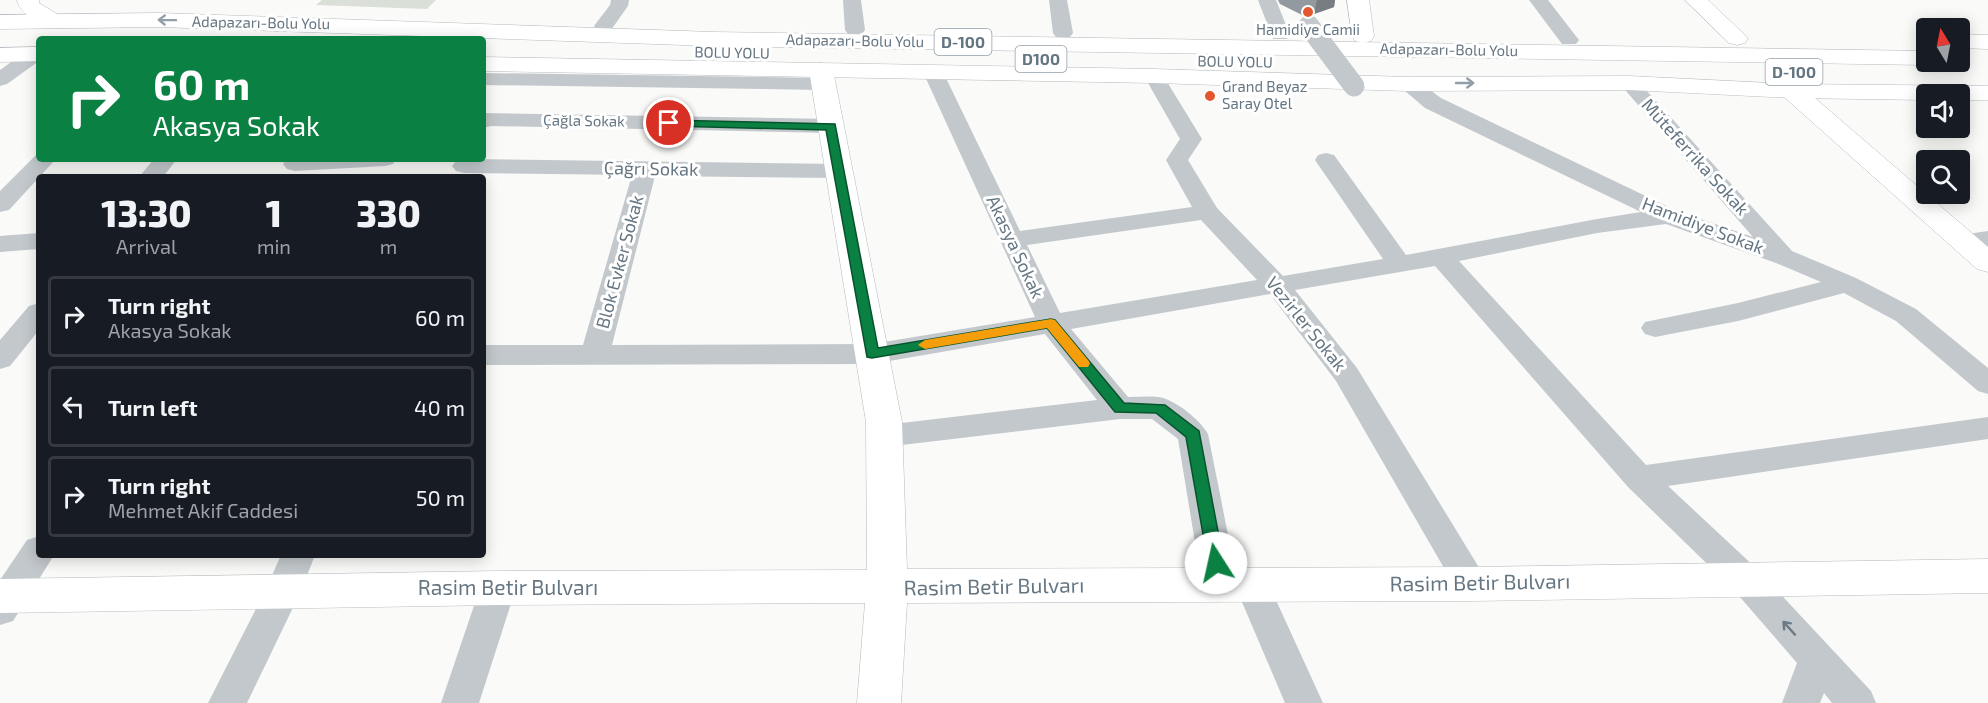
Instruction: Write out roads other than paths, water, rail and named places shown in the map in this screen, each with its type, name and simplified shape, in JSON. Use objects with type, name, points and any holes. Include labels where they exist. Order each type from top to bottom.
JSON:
[{"type":"main road","points":[[28,0],[29,6],[54,22]]},
{"type":"main road","points":[[1358,0],[1364,36]]},
{"type":"main road","points":[[1696,0],[1737,38]]},
{"type":"main road","name":"Adapazarı-Bolu Yolu","points":[[0,22],[159,20],[303,23],[712,39],[1567,46],[1916,58]]},
{"type":"main road","points":[[303,23],[1364,36],[1567,46],[1916,44]]},
{"type":"main road","points":[[1567,46],[1737,38],[1916,40]]},
{"type":"main road","points":[[1970,43],[1988,43]]},
{"type":"main road","name":"BOLU YOLU","points":[[486,49],[1988,75]]},
{"type":"main road","points":[[1970,58],[1988,59]]},
{"type":"main road","points":[[1,72],[36,63]]},
{"type":"main road","points":[[486,64],[822,77],[933,72],[1407,84],[1629,83],[1792,91],[1988,92]]},
{"type":"main road","points":[[1599,69],[1988,92]]},
{"type":"main road","points":[[822,77],[884,422],[887,588],[879,703]]},
{"type":"main road","points":[[1792,91],[1975,240],[1988,263]]},
{"type":"main road","name":"Rasim Betir Bulvarı","points":[[3,600],[291,573],[498,588],[1471,584],[1988,576]]},
{"type":"street","points":[[604,26],[619,6],[620,0]]},
{"type":"street","points":[[852,0],[855,30]]},
{"type":"street","points":[[1058,0],[1063,33]]},
{"type":"street","points":[[1268,0],[1281,35]]},
{"type":"street","points":[[1538,0],[1567,46]]},
{"type":"street","points":[[1309,26],[1354,86]]},
{"type":"street","name":"Akasya Sokak","points":[[933,72],[1051,323],[1120,408]]},
{"type":"street","name":"Vezirler Sokak","points":[[1154,76],[1191,138],[1177,160],[1208,212],[1277,285],[1347,375],[1471,584]]},
{"type":"street","points":[[486,79],[822,77]]},
{"type":"street","name":"Müteferrika Sokak","points":[[1629,83],[1785,258]]},
{"type":"street","name":"Hamidiye Sokak","points":[[1407,84],[1433,103],[1668,216],[1785,258],[1847,284],[1906,315],[1988,384]]},
{"type":"street","name":"Çağla Sokak","points":[[486,119],[831,126]]},
{"type":"street","points":[[1326,160],[1399,264]]},
{"type":"street","points":[[0,205],[42,162]]},
{"type":"street","points":[[154,174],[164,162]]},
{"type":"street","points":[[293,167],[350,162]]},
{"type":"street","name":"Çağrı Sokak","points":[[463,167],[839,171]]},
{"type":"street","name":"Blok Evker Sokak","points":[[595,355],[645,169]]},
{"type":"street","points":[[1012,240],[1208,212]]},
{"type":"street","points":[[486,355],[872,354],[1441,257],[1597,226],[1668,216]]},
{"type":"street","points":[[0,244],[36,242]]},
{"type":"street","points":[[1441,257],[1638,478],[1745,579],[1857,703]]},
{"type":"street","points":[[1654,328],[1738,312],[1847,284]]},
{"type":"street","points":[[0,359],[36,316]]},
{"type":"street","points":[[885,436],[1120,408],[1160,408],[1193,434],[1236,584],[1304,703]]},
{"type":"street","points":[[1638,478],[1988,428]]},
{"type":"street","points":[[3,600],[36,554]]},
{"type":"street","points":[[227,703],[291,573]]},
{"type":"street","points":[[460,703],[498,588]]},
{"type":"street","points":[[1801,703],[1817,659]]},
{"type":"place","name":"Hamidiye Camii","points":[[1308,12]]},
{"type":"place","name":"Grand Beyaz Saray Otel","points":[[1210,96]]}]
